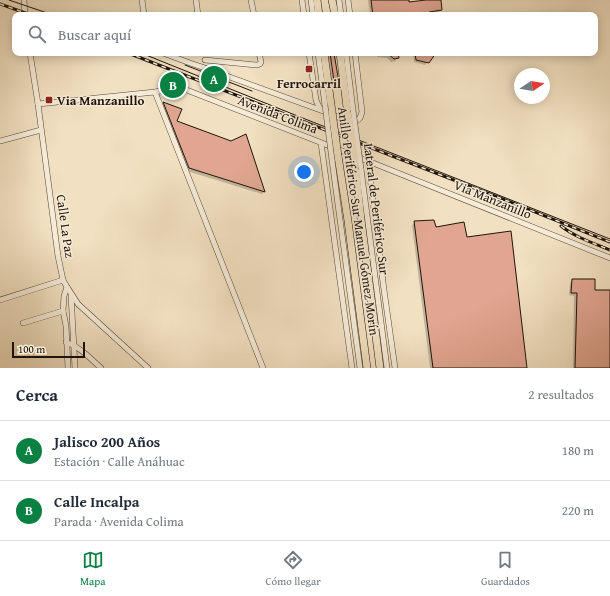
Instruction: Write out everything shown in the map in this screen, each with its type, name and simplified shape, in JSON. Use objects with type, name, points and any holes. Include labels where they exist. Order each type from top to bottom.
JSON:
[{"type":"highway","points":[[317,0],[319,12]]},
{"type":"highway","points":[[332,0],[334,12]]},
{"type":"highway","name":"Anillo Periférico Sur Manuel Gómez Morín","points":[[324,56],[332,112],[335,158],[348,221],[366,368]]},
{"type":"highway","name":"Anillo Periférico Sur Manuel Gómez Morín","points":[[341,56],[351,112],[360,219],[380,368]]},
{"type":"street","points":[[24,0],[25,12]]},
{"type":"street","points":[[142,0],[144,12]]},
{"type":"street","points":[[196,0],[198,12]]},
{"type":"street","points":[[251,0],[253,12]]},
{"type":"street","points":[[302,0],[304,12]]},
{"type":"street","points":[[311,0],[313,12]]},
{"type":"street","points":[[339,0],[341,12]]},
{"type":"street","points":[[348,0],[350,12]]},
{"type":"street","name":"Calle La Paz","points":[[30,56],[58,256],[64,280],[78,304],[148,368]]},
{"type":"street","points":[[171,56],[323,111],[351,123],[354,123],[360,118],[362,112],[355,56]]},
{"type":"street","points":[[204,56],[205,68]]},
{"type":"street","points":[[205,60],[257,65],[261,62],[260,56]]},
{"type":"street","points":[[309,56],[316,100],[319,107],[323,111]]},
{"type":"street","points":[[318,56],[325,105],[335,158],[360,368]]},
{"type":"street","name":"Lateral de Periférico Sur","points":[[346,56],[351,112],[361,169],[387,368]]},
{"type":"street","name":"Avenida Colima","points":[[38,104],[156,92],[179,88],[368,160]]},
{"type":"street","points":[[156,92],[263,368]]},
{"type":"street","points":[[0,141],[41,130]]},
{"type":"street","points":[[322,143],[352,368]]},
{"type":"street","points":[[368,160],[395,368]]},
{"type":"street","name":"Via Manzanillo","points":[[368,160],[610,258]]},
{"type":"street","points":[[0,300],[64,280]]},
{"type":"street","points":[[67,287],[64,296],[63,311],[66,326],[68,368]]},
{"type":"street","points":[[72,295],[75,368]]},
{"type":"street","points":[[23,323],[63,311]]},
{"type":"street","points":[[66,342],[79,348],[100,368]]},
{"type":"building","points":[[371,0],[409,0],[409,2],[441,0],[442,10],[429,12],[373,12]]},
{"type":"building","points":[[330,56],[334,56],[338,77],[334,81]]},
{"type":"building","points":[[390,56],[399,56],[399,58],[394,59]]},
{"type":"building","points":[[415,56],[434,56],[429,63],[416,60]]},
{"type":"building","points":[[163,102],[182,109],[177,121],[231,141],[246,134],[265,192],[189,168]]},
{"type":"building","points":[[434,220],[436,227],[464,222],[467,237],[511,231],[527,368],[433,368],[414,221]]},
{"type":"building","points":[[572,279],[595,279],[595,290],[610,290],[610,368],[575,368],[577,293],[571,293]]},
{"type":"tram line","points":[[9,0],[44,12]]},
{"type":"tram line","points":[[148,56],[610,239]]},
{"type":"tram line","points":[[185,65],[252,91]]},
{"type":"railway","points":[[0,4],[23,12]]},
{"type":"railway","points":[[136,56],[610,242]]},
{"type":"railway","points":[[561,226],[578,237],[610,250]]},
{"type":"place","name":"Ferrocarril","points":[[309,69]]},
{"type":"place","name":"Jalisco 200 Años","points":[[214,79]]},
{"type":"place","name":"Calle Incalpa","points":[[173,85]]},
{"type":"place","name":"Via Manzanillo","points":[[49,100]]}]
